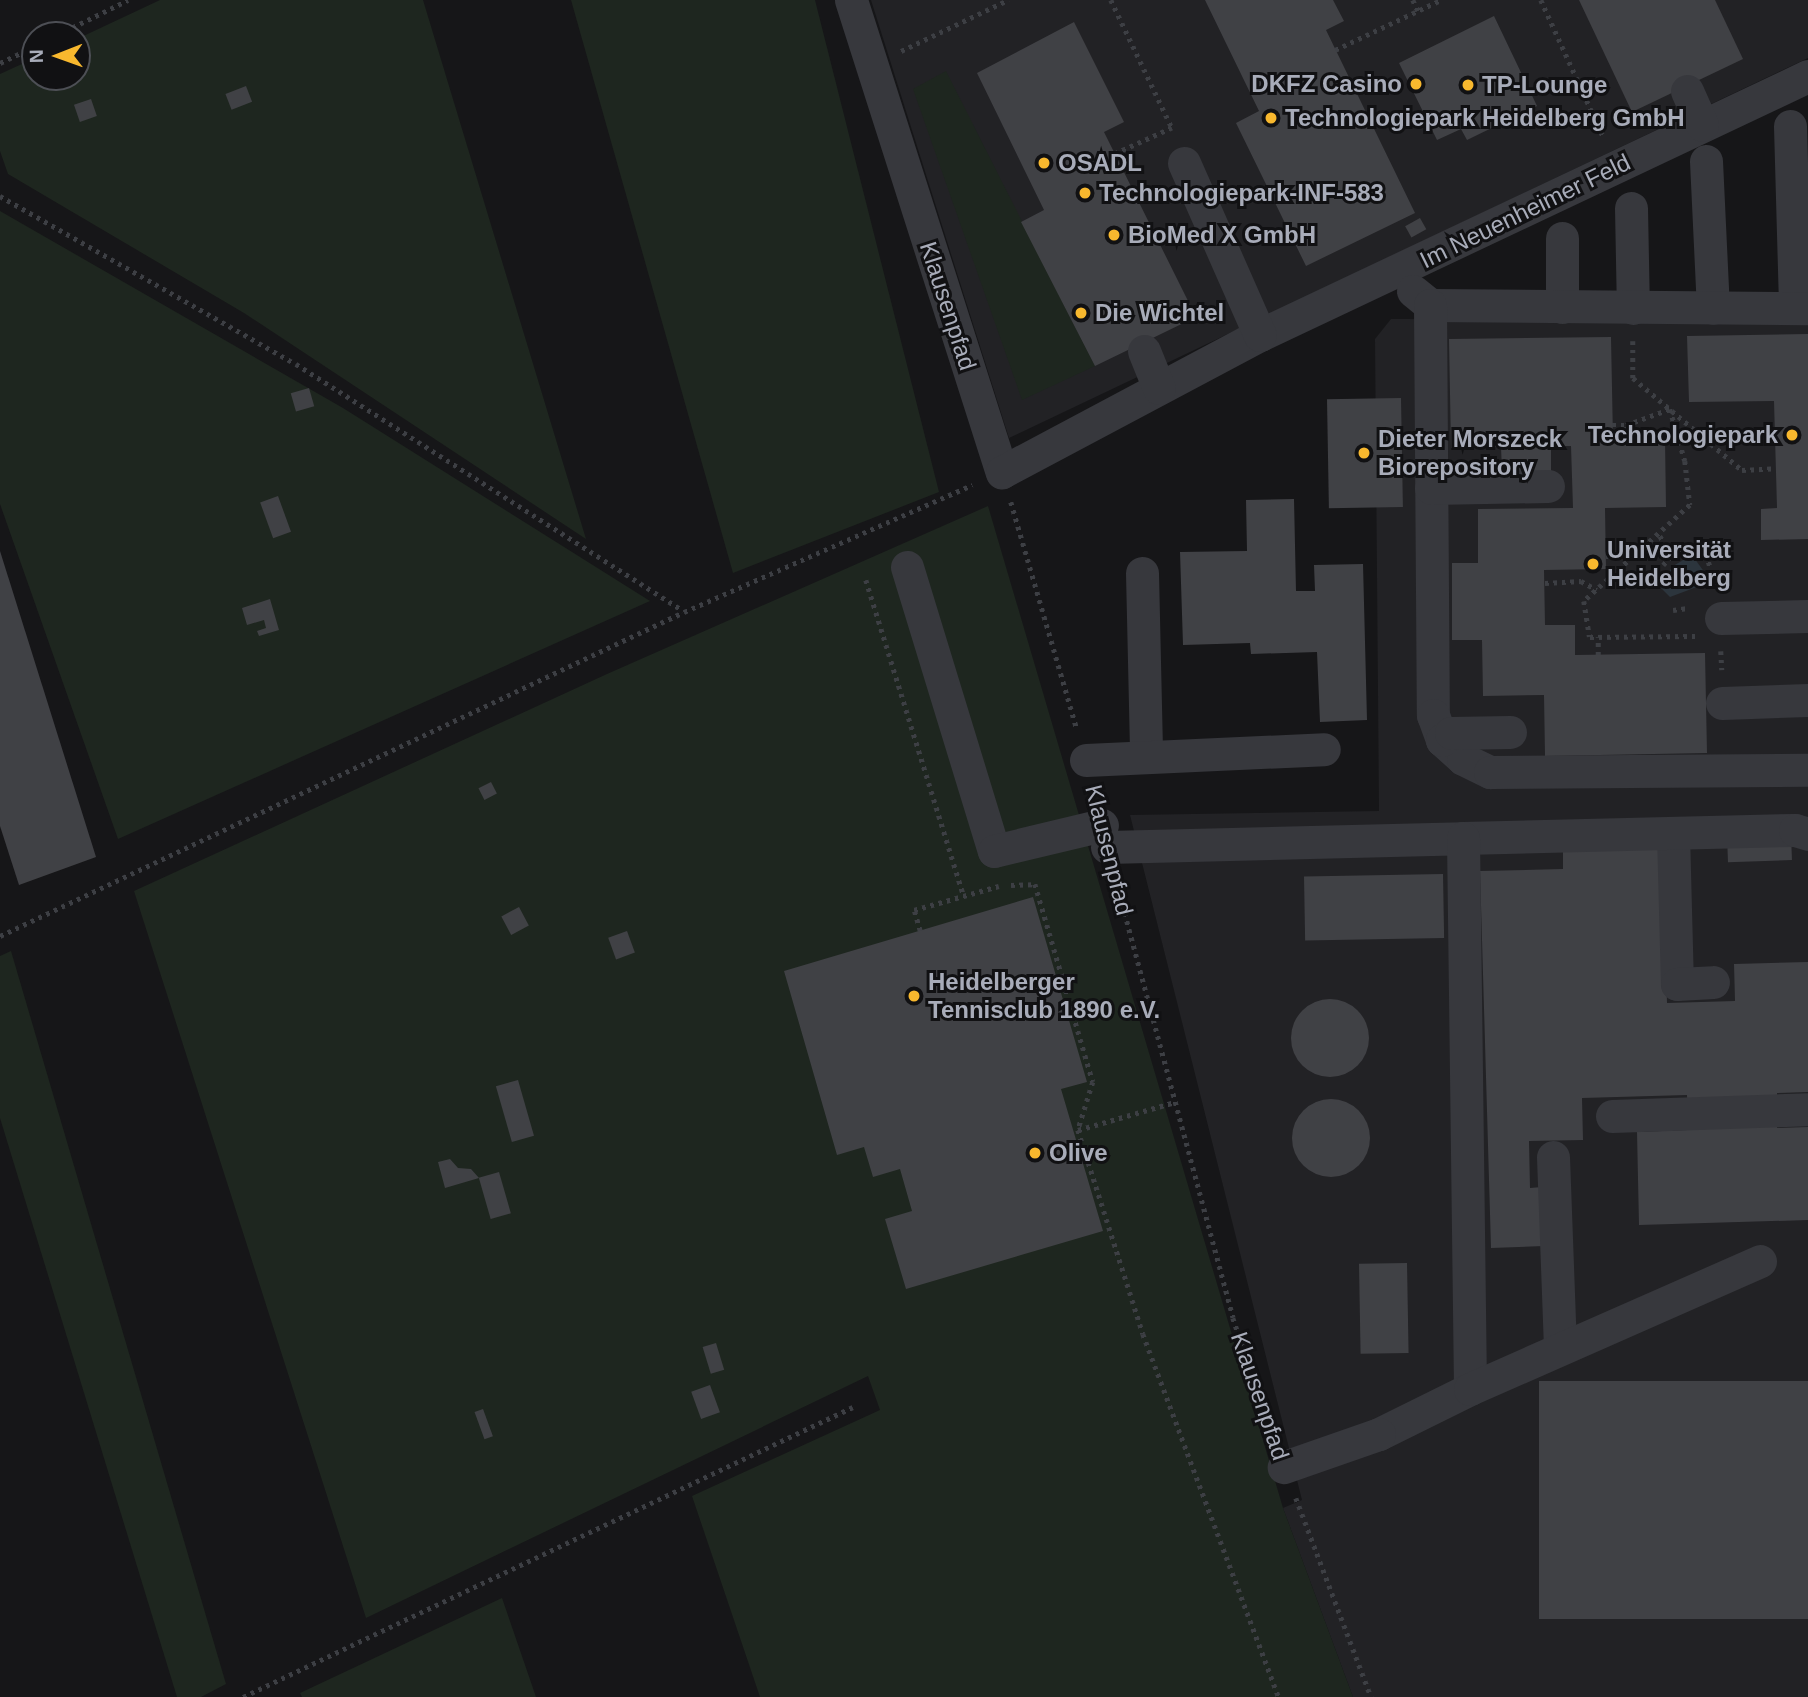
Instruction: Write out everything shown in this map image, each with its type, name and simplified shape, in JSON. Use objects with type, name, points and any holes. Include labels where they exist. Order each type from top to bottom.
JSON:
[{"type":"street","name":"Klausenpfad","points":[[851,0],[1002,471]]},
{"type":"street","name":"Im Neuenheimer Feld","points":[[1002,471],[1260,335],[1394,275],[1808,76]]},
{"type":"street","points":[[1687,91],[1702,125]]},
{"type":"street","points":[[1790,126],[1801,307]]},
{"type":"street","points":[[1706,161],[1713,308]]},
{"type":"street","points":[[1184,163],[1260,335]]},
{"type":"street","points":[[1632,208],[1633,308]]},
{"type":"street","points":[[1562,238],[1562,307]]},
{"type":"street","name":"Im Neuenheimer Feld","points":[[1394,275],[1430,305],[1801,307]]},
{"type":"street","points":[[1430,305],[1433,715],[1442,740],[1463,759],[1490,772],[1808,770]]},
{"type":"street","points":[[1144,351],[1159,388]]},
{"type":"street","points":[[1431,488],[1548,486]]},
{"type":"street","points":[[907,567],[993,851],[1105,836],[1463,838],[1795,830],[1808,834]]},
{"type":"street","points":[[1142,572],[1146,756]]},
{"type":"street","points":[[1711,619],[1808,616]]},
{"type":"street","points":[[1722,703],[1808,700]]},
{"type":"street","points":[[1442,740],[1451,733],[1510,732]]},
{"type":"street","points":[[1086,760],[1324,749]]},
{"type":"street","points":[[1673,833],[1677,984],[1713,982]]},
{"type":"street","points":[[1463,838],[1470,1389]]},
{"type":"street","points":[[1612,1116],[1808,1109]]},
{"type":"street","points":[[1553,1157],[1560,1348]]},
{"type":"street","points":[[1284,1467],[1379,1434],[1560,1348],[1760,1261]]},
{"type":"path","points":[[85,21],[128,0]]},
{"type":"path","points":[[871,65],[1008,0]]},
{"type":"path","points":[[1111,0],[1172,128],[1115,154]]},
{"type":"path","points":[[1413,0],[1419,10]]},
{"type":"path","points":[[1335,50],[1441,0]]},
{"type":"path","points":[[1541,0],[1616,166]]},
{"type":"path","points":[[0,63],[21,53]]},
{"type":"path","points":[[0,196],[296,364],[684,612]]},
{"type":"path","points":[[1633,308],[1633,378],[1742,470],[1776,468]]},
{"type":"path","points":[[1612,425],[1626,425],[1670,409]]},
{"type":"path","points":[[1670,409],[1685,461],[1690,505],[1660,536],[1584,601],[1590,637],[1711,619]]},
{"type":"path","points":[[1626,425],[1626,439]]},
{"type":"path","points":[[0,936],[684,612],[1002,471]]},
{"type":"path","name":"Klausenpfad","points":[[1002,471],[1086,760]]},
{"type":"path","points":[[1660,536],[1672,555]]},
{"type":"path","points":[[1663,565],[1672,555],[1692,546],[1706,554],[1712,573],[1711,619],[1722,703]]},
{"type":"path","points":[[1606,556],[1639,555]]},
{"type":"path","points":[[866,580],[964,896]]},
{"type":"path","points":[[1545,583],[1581,581],[1597,590]]},
{"type":"path","points":[[1673,610],[1688,608],[1711,619]]},
{"type":"path","points":[[1598,637],[1598,655]]},
{"type":"path","name":"Klausenpfad","points":[[1105,836],[1234,1318],[1284,1467],[1371,1697]]},
{"type":"path","points":[[993,851],[1003,885]]},
{"type":"path","points":[[920,931],[914,910],[1003,885],[1035,884],[1093,1082],[1078,1130],[1143,1334],[1279,1697]]},
{"type":"path","points":[[1078,1130],[1175,1102]]},
{"type":"path","points":[[243,1697],[853,1406]]},
{"type":"shaded area","points":[[160,0],[423,0],[586,539],[244,313],[8,174],[0,151],[0,74],[21,64],[21,91],[91,91],[91,32]]},
{"type":"shaded area","points":[[571,0],[815,0],[939,492],[733,573]]},
{"type":"shaded area","points":[[871,0],[1808,0],[1808,58],[1009,438]]},
{"type":"shaded area","points":[[946,71],[1095,366],[1022,400],[913,89]]},
{"type":"shaded area","points":[[0,211],[343,408],[650,601],[118,839],[0,504]]},
{"type":"shaded area","points":[[1391,319],[1808,320],[1808,1697],[1353,1697],[1283,1508],[1302,1500],[1130,815],[1379,811],[1375,339]]},
{"type":"shaded area","points":[[988,506],[1283,1508],[1353,1697],[760,1697],[692,1496],[880,1410],[868,1376],[366,1618],[134,891],[607,674]]},
{"type":"shaded area","points":[[1692,555],[1705,573],[1702,585],[1670,597],[1659,586],[1673,566]]},
{"type":"shaded area","points":[[11,951],[226,1684],[201,1697],[177,1697],[0,1118],[0,956]]},
{"type":"shaded area","points":[[502,1598],[536,1697],[302,1697],[300,1693]]},
{"type":"building","points":[[1205,0],[1333,0],[1344,21],[1326,30],[1415,213],[1306,266],[1236,123],[1259,111]]},
{"type":"building","points":[[1579,0],[1715,0],[1743,59],[1632,112]]},
{"type":"building","name":"TP-Lounge","points":[[1494,16],[1537,106],[1467,140],[1461,129],[1437,140],[1399,63]]},
{"type":"building","name":"Technologiepark-INF-583","points":[[1074,22],[1124,122],[1104,132],[1196,317],[1095,366],[1021,222],[1044,210],[977,73]]},
{"type":"building","points":[[246,86],[252,102],[232,110],[225,94]]},
{"type":"building","points":[[91,99],[97,116],[80,122],[74,105]]},
{"type":"building","points":[[1420,218],[1426,229],[1411,238],[1405,226]]},
{"type":"building","name":"Technologiepark","points":[[1808,334],[1808,539],[1761,540],[1761,509],[1777,508],[1774,401],[1689,402],[1687,336]]},
{"type":"building","points":[[1611,337],[1613,439],[1665,439],[1666,507],[1605,508],[1606,569],[1544,570],[1545,625],[1575,625],[1575,655],[1705,653],[1707,753],[1545,756],[1544,695],[1483,696],[1482,640],[1452,640],[1452,563],[1478,563],[1478,509],[1573,508],[1571,446],[1551,446],[1551,471],[1502,471],[1501,447],[1451,448],[1449,339]]},
{"type":"building","points":[[309,388],[314,406],[296,412],[291,393]]},
{"type":"building","name":"Dieter Morszeck Biorepository","points":[[1401,398],[1403,507],[1329,508],[1327,399]]},
{"type":"building","points":[[278,496],[291,532],[273,538],[260,502]]},
{"type":"building","points":[[1294,499],[1296,591],[1315,591],[1314,565],[1363,564],[1367,720],[1320,722],[1317,652],[1251,654],[1250,643],[1183,645],[1180,552],[1247,551],[1246,500]]},
{"type":"building","points":[[0,551],[96,857],[19,885],[0,826]]},
{"type":"building","points":[[270,599],[279,630],[259,636],[257,631],[266,628],[264,620],[247,625],[242,608]]},
{"type":"building","points":[[491,782],[497,794],[484,800],[479,788]]},
{"type":"building","points":[[1791,833],[1792,860],[1728,862],[1727,835]]},
{"type":"building","points":[[1663,848],[1667,1003],[1735,1001],[1734,964],[1808,962],[1808,1092],[1777,1093],[1777,1128],[1808,1127],[1808,1220],[1639,1225],[1637,1132],[1688,1130],[1687,1095],[1582,1098],[1583,1140],[1529,1141],[1530,1188],[1542,1187],[1544,1246],[1491,1248],[1480,871],[1563,869],[1563,850]]},
{"type":"building","points":[[1443,874],[1444,938],[1305,940],[1304,876]]},
{"type":"building","points":[[1033,897],[1087,1082],[1061,1089],[1103,1231],[906,1289],[885,1219],[912,1211],[900,1169],[873,1177],[864,1147],[837,1155],[784,971]]},
{"type":"building","points":[[519,907],[529,926],[511,935],[501,916]]},
{"type":"building","points":[[627,931],[635,953],[616,959],[608,938]]},
{"type":"building","points":[[1330,999],[1345,1002],[1357,1011],[1366,1023],[1369,1038],[1366,1053],[1357,1065],[1345,1074],[1330,1077],[1315,1074],[1303,1065],[1294,1053],[1291,1038],[1294,1023],[1303,1011],[1315,1002]]},
{"type":"building","points":[[518,1080],[534,1136],[512,1142],[496,1086]]},
{"type":"building","points":[[1331,1099],[1346,1102],[1358,1111],[1367,1123],[1370,1138],[1367,1153],[1358,1165],[1346,1174],[1331,1177],[1316,1174],[1304,1165],[1295,1153],[1292,1138],[1295,1123],[1304,1111],[1316,1102]]},
{"type":"building","points":[[450,1159],[458,1168],[471,1169],[479,1178],[445,1188],[438,1162]]},
{"type":"building","points":[[499,1172],[511,1213],[491,1219],[479,1178]]},
{"type":"building","points":[[1407,1263],[1409,1353],[1361,1354],[1359,1264]]},
{"type":"building","points":[[716,1343],[724,1370],[711,1374],[703,1347]]},
{"type":"building","points":[[1539,1381],[1808,1381],[1808,1619],[1539,1619]]},
{"type":"building","points":[[710,1385],[720,1412],[701,1419],[691,1392]]},
{"type":"building","points":[[483,1409],[493,1436],[484,1439],[475,1412]]},
{"type":"place","name":"DKFZ Casino","points":[[1416,84]]},
{"type":"place","name":"TP-Lounge","points":[[1468,85]]},
{"type":"place","name":"Technologiepark Heidelberg GmbH","points":[[1271,118]]},
{"type":"place","name":"OSADL","points":[[1044,163]]},
{"type":"place","name":"Technologiepark-INF-583","points":[[1085,193]]},
{"type":"place","name":"BioMed X GmbH","points":[[1114,235]]},
{"type":"place","name":"Die Wichtel","points":[[1081,313]]},
{"type":"place","name":"Technologiepark","points":[[1792,435]]},
{"type":"place","name":"Dieter Morszeck Biorepository","points":[[1364,453]]},
{"type":"place","name":"Universität Heidelberg","points":[[1593,564]]},
{"type":"place","name":"Heidelberger Tennisclub 1890 e.V.","points":[[914,996]]},
{"type":"place","name":"Olive","points":[[1035,1153]]}]
